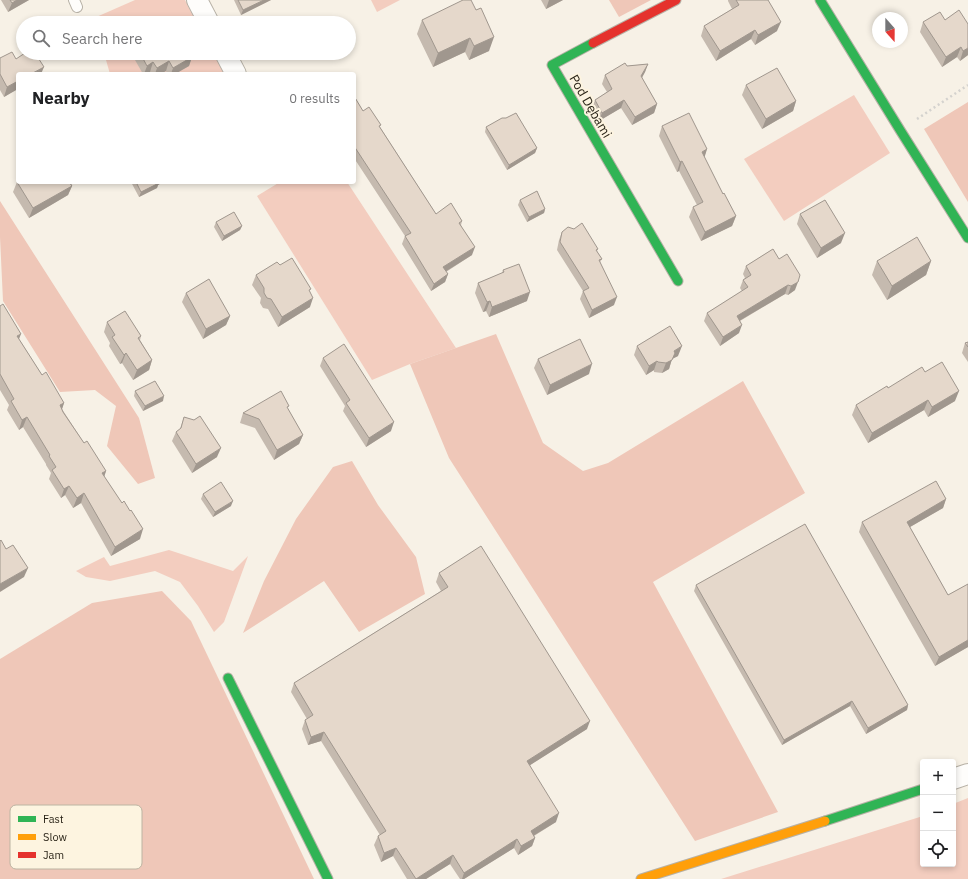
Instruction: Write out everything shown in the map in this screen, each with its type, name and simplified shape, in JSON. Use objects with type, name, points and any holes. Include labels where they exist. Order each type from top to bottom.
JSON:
[{"type":"street","points":[[197,0],[205,16]]},
{"type":"street","name":"Pod Dębami","points":[[676,0],[552,65],[678,281]]},
{"type":"street","points":[[820,0],[968,238]]},
{"type":"street","points":[[229,60],[235,72]]},
{"type":"street","points":[[228,678],[328,879]]},
{"type":"street","points":[[956,778],[968,774]]},
{"type":"street","points":[[641,879],[920,790]]},
{"type":"path","points":[[900,130],[968,85]]},
{"type":"shaded area","points":[[135,0],[185,0],[193,16],[99,16]]},
{"type":"shaded area","points":[[371,0],[400,0],[377,12]]},
{"type":"shaded area","points":[[609,0],[651,0],[619,17]]},
{"type":"shaded area","points":[[106,60],[218,60],[224,72],[109,72]]},
{"type":"shaded area","points":[[854,95],[890,153],[784,221],[744,159]]},
{"type":"shaded area","points":[[968,102],[968,202],[924,129]]},
{"type":"shaded area","points":[[277,184],[348,184],[456,348],[410,364],[372,380],[257,196]]},
{"type":"shaded area","points":[[0,201],[139,418],[155,478],[138,484],[107,446],[116,406],[95,390],[60,392],[3,301]]},
{"type":"shaded area","points":[[496,334],[543,443],[583,471],[608,463],[743,381],[805,493],[653,582],[778,812],[695,841],[449,458],[410,364]]},
{"type":"shaded area","points":[[352,461],[378,505],[416,557],[425,594],[359,632],[324,581],[243,633],[264,581],[296,519],[333,467]]},
{"type":"shaded area","points":[[169,550],[233,571],[248,556],[224,622],[214,632],[198,606],[180,582],[155,571],[110,581],[86,577],[76,571],[104,557],[110,566]]},
{"type":"shaded area","points":[[162,591],[191,621],[314,879],[0,879],[0,659],[92,603]]},
{"type":"shaded area","points":[[968,798],[968,879],[721,879],[920,817],[920,867],[956,867],[956,803]]},
{"type":"building","points":[[10,0],[17,0],[12,3]]},
{"type":"building","points":[[238,0],[264,0],[243,10]]},
{"type":"building","points":[[463,0],[471,0],[476,10],[481,8],[494,37],[474,46],[470,38],[438,53],[422,20]]},
{"type":"building","points":[[736,0],[768,0],[781,22],[758,35],[755,30],[720,51],[704,26],[739,5]]},
{"type":"building","points":[[959,10],[968,24],[968,48],[963,51],[961,47],[946,57],[923,22],[940,12],[945,20]]},
{"type":"building","points":[[12,52],[16,60],[40,60],[44,67],[35,72],[16,72],[16,82],[7,87],[0,74],[0,58]]},
{"type":"building","points":[[144,60],[187,60],[173,68],[169,61],[157,68],[153,62],[147,66]]},
{"type":"building","points":[[625,63],[627,66],[648,64],[641,76],[657,104],[635,117],[624,100],[602,113],[595,100],[612,89],[605,75]]},
{"type":"building","points":[[777,68],[796,101],[766,119],[746,85]]},
{"type":"building","points":[[356,99],[363,111],[369,107],[381,125],[379,126],[436,214],[451,203],[462,221],[459,223],[475,247],[443,267],[448,274],[434,284],[405,236],[411,233],[356,149]]},
{"type":"building","points":[[516,113],[537,148],[509,165],[486,127],[502,118],[506,118]]},
{"type":"building","points":[[689,113],[707,149],[702,152],[736,216],[705,232],[693,207],[703,202],[682,161],[680,162],[662,126]]},
{"type":"building","points":[[18,184],[70,184],[72,186],[33,208]]},
{"type":"building","points":[[137,184],[157,184],[141,192]]},
{"type":"building","points":[[537,191],[545,209],[529,217],[520,200]]},
{"type":"building","points":[[825,200],[845,233],[821,248],[800,214]]},
{"type":"building","points":[[234,212],[242,226],[224,236],[216,222]]},
{"type":"building","points":[[582,223],[598,249],[596,250],[602,259],[599,260],[617,297],[592,310],[583,291],[589,288],[560,242],[562,232],[568,227],[574,229]]},
{"type":"building","points":[[917,237],[931,261],[892,286],[877,261]]},
{"type":"building","points":[[773,249],[779,259],[787,254],[800,275],[798,282],[791,286],[788,285],[737,316],[742,325],[723,337],[707,313],[748,287],[743,280],[751,275],[746,266]]},
{"type":"building","points":[[292,258],[311,289],[309,290],[313,298],[282,317],[271,299],[267,298],[264,293],[264,288],[256,275],[277,262],[280,265]]},
{"type":"building","points":[[519,264],[530,292],[492,307],[490,301],[487,302],[478,283],[504,272],[503,270]]},
{"type":"building","points":[[209,279],[230,316],[206,329],[186,293]]},
{"type":"building","points":[[3,304],[21,334],[17,336],[42,375],[46,372],[64,403],[60,405],[63,412],[84,443],[87,441],[106,471],[102,473],[122,503],[124,501],[143,529],[115,547],[84,493],[77,498],[69,486],[64,489],[52,470],[56,467],[49,456],[50,455],[27,417],[22,420],[11,401],[14,399],[0,374],[0,306]]},
{"type":"building","points":[[125,311],[141,336],[138,338],[152,360],[137,370],[126,353],[124,355],[112,337],[115,335],[107,322]]},
{"type":"building","points":[[670,326],[682,346],[674,351],[675,353],[672,360],[666,363],[657,361],[649,366],[637,346]]},
{"type":"building","points":[[580,339],[592,364],[550,385],[538,359]]},
{"type":"building","points":[[344,344],[394,422],[369,438],[346,403],[350,400],[323,358]]},
{"type":"building","points":[[942,362],[959,391],[932,407],[928,400],[872,433],[856,405],[887,386],[888,388],[922,367],[925,372]]},
{"type":"building","points":[[155,381],[164,396],[145,406],[135,391]]},
{"type":"building","points":[[281,391],[289,406],[287,407],[303,435],[277,450],[259,419],[243,413]]},
{"type":"building","points":[[200,416],[221,448],[196,464],[176,432],[181,428],[184,417],[194,420]]},
{"type":"building","points":[[936,481],[946,499],[907,522],[948,595],[968,584],[968,640],[939,657],[862,522]]},
{"type":"building","points":[[221,482],[233,501],[215,512],[203,494]]},
{"type":"building","points":[[805,524],[908,705],[868,728],[852,701],[784,740],[696,585]]},
{"type":"building","points":[[1,540],[6,549],[13,545],[28,568],[0,584],[0,541]]},
{"type":"building","points":[[481,546],[590,721],[527,761],[559,813],[531,831],[535,838],[521,846],[517,839],[464,873],[453,855],[416,879],[396,848],[384,853],[378,836],[386,831],[324,732],[311,737],[305,720],[313,715],[294,683],[448,587],[439,573]]},
{"type":"traffic: fast","points":[[820,0],[968,238]]},
{"type":"traffic: fast","points":[[593,43],[552,65],[678,281]]},
{"type":"traffic: fast","points":[[228,678],[328,879]]},
{"type":"traffic: fast","points":[[825,821],[920,790]]},
{"type":"traffic: slow","points":[[641,879],[825,821]]},
{"type":"traffic: jam","points":[[593,43],[676,0]]}]
